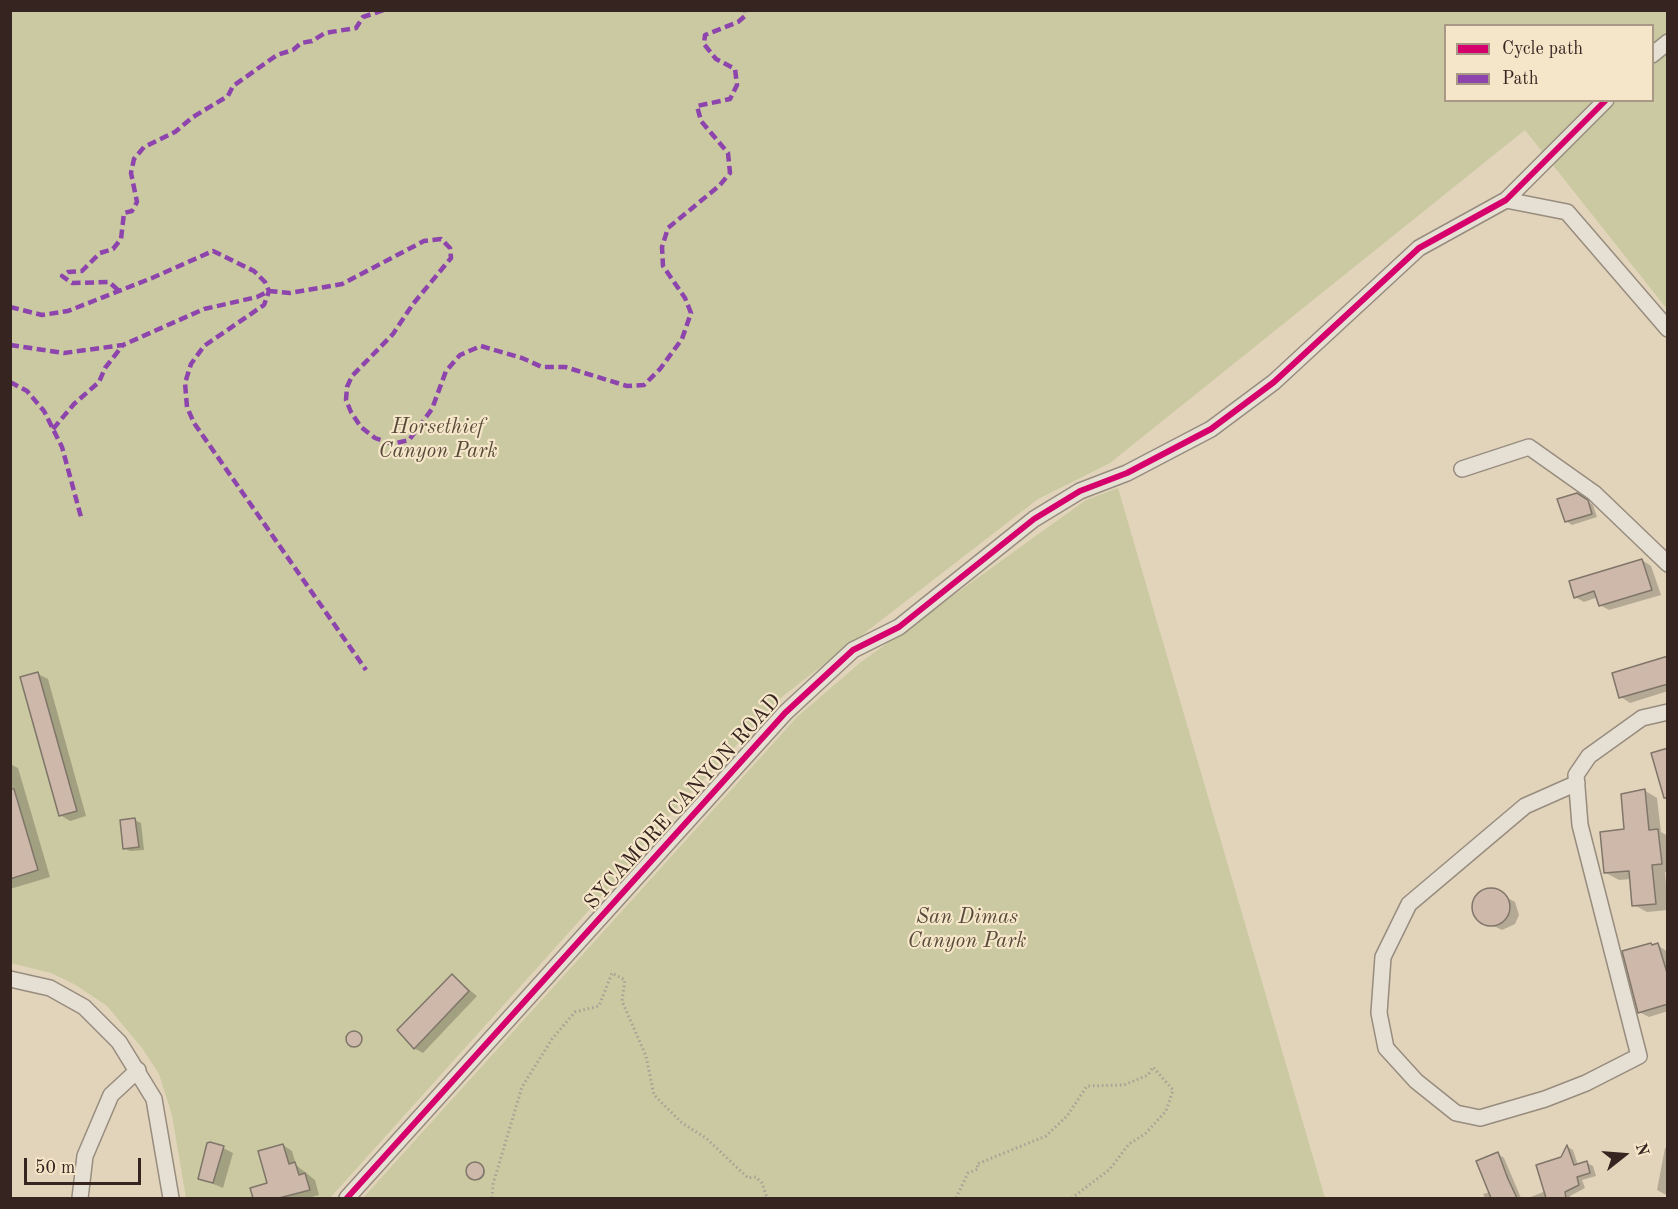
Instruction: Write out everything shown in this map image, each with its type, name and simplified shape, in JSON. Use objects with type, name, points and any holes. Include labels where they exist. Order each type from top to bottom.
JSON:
[{"type":"street","points":[[1654,54],[1668,42]]},
{"type":"street","name":"SYCAMORE CANYON ROAD","points":[[347,1198],[785,713],[853,650],[899,627],[1034,519],[1080,491],[1128,473],[1210,429],[1274,382],[1419,248],[1506,200],[1604,102]]},
{"type":"street","points":[[1506,200],[1567,212],[1668,329]]},
{"type":"street","points":[[1462,469],[1528,447],[1594,493],[1668,564]]},
{"type":"street","points":[[1577,783],[1525,806],[1409,904],[1383,957],[1379,1013],[1386,1048],[1416,1081],[1456,1113],[1480,1118],[1545,1099],[1586,1083],[1639,1056],[1580,825],[1577,783],[1576,775],[1589,756],[1642,718],[1668,712]]},
{"type":"street","points":[[10,979],[50,988],[84,1007],[119,1042],[154,1099],[171,1198]]},
{"type":"street","points":[[80,1198],[85,1155],[111,1095],[138,1070]]},
{"type":"path","points":[[492,1198],[493,1184],[522,1087],[552,1039],[575,1012],[599,1005],[612,973],[625,980],[621,1001],[645,1056],[654,1095],[682,1123],[706,1138],[748,1178],[756,1177],[762,1183],[767,1198]]},
{"type":"path","points":[[956,1198],[968,1173],[978,1169],[977,1164],[1046,1136],[1067,1116],[1087,1086],[1124,1085],[1148,1075],[1153,1067],[1173,1090],[1166,1111],[1145,1134],[1129,1144],[1110,1169],[1072,1198]]},
{"type":"green space","name":"Horsethief Canyon Park","points":[[10,11],[1667,11],[1667,309],[1525,130],[1110,463],[1038,499],[783,696],[654,832],[608,889],[330,1198],[186,1198],[172,1115],[159,1074],[142,1048],[107,1006],[74,984],[51,973],[11,963]]},
{"type":"green space","name":"San Dimas Canyon Park","points":[[1118,488],[1325,1198],[363,1198],[797,717],[861,662],[1086,500]]},
{"type":"building","points":[[1577,493],[1588,500],[1592,514],[1565,522],[1557,499]]},
{"type":"building","points":[[1642,559],[1652,590],[1599,606],[1594,591],[1574,598],[1569,581]]},
{"type":"building","points":[[1668,656],[1668,684],[1619,698],[1612,673]]},
{"type":"building","points":[[38,672],[77,811],[59,816],[20,677]]},
{"type":"building","points":[[1668,748],[1668,798],[1664,798],[1651,753]]},
{"type":"building","points":[[10,789],[14,789],[38,870],[10,879]]},
{"type":"building","points":[[1645,789],[1649,830],[1658,829],[1662,864],[1652,865],[1656,904],[1632,906],[1629,871],[1604,873],[1600,832],[1624,829],[1621,794]]},
{"type":"building","points":[[135,818],[139,847],[123,849],[120,820]]},
{"type":"building","points":[[1491,888],[1504,894],[1510,907],[1504,920],[1491,926],[1478,920],[1472,907],[1478,894]]},
{"type":"building","points":[[1651,943],[1652,945],[1658,943],[1668,976],[1668,1004],[1638,1013],[1622,951]]},
{"type":"building","points":[[452,974],[469,991],[414,1049],[397,1030]]},
{"type":"building","points":[[351,1031],[357,1031],[362,1039],[360,1045],[351,1047],[346,1042],[346,1036]]},
{"type":"building","points":[[207,1143],[224,1146],[213,1183],[198,1179]]},
{"type":"building","points":[[283,1144],[289,1164],[295,1162],[299,1175],[305,1173],[310,1190],[279,1198],[253,1198],[250,1188],[267,1183],[258,1151]]},
{"type":"building","points":[[1567,1145],[1574,1165],[1587,1161],[1590,1173],[1577,1177],[1579,1185],[1565,1192],[1566,1198],[1546,1198],[1536,1165],[1561,1157]]},
{"type":"building","points":[[1498,1152],[1517,1198],[1491,1198],[1476,1161]]},
{"type":"building","points":[[475,1162],[481,1165],[484,1171],[481,1177],[475,1180],[469,1177],[466,1171],[469,1165]]},
{"type":"marked path","points":[[118,290],[109,282],[72,283],[62,276],[68,272],[82,271],[100,253],[113,249],[121,239],[124,213],[132,211],[137,202],[131,173],[134,159],[144,147],[175,132],[193,117],[228,96],[233,86],[277,55],[293,50],[301,43],[312,41],[325,33],[356,28],[363,17],[384,10]]},
{"type":"marked path","points":[[10,345],[64,353],[123,345],[204,309],[257,297],[269,291],[290,293],[342,284],[424,241],[441,239],[450,248],[451,258],[413,304],[393,334],[352,376],[347,387],[346,400],[351,412],[361,427],[375,438],[392,444],[409,440],[432,409],[446,371],[460,355],[481,346],[522,358],[542,367],[565,367],[627,386],[644,385],[660,369],[682,339],[691,313],[685,298],[663,266],[662,247],[668,228],[719,186],[730,173],[728,153],[701,121],[697,106],[730,99],[737,85],[735,69],[716,59],[704,44],[705,35],[738,22],[745,16],[745,10]]},
{"type":"marked path","points":[[10,307],[42,315],[68,311],[213,251],[254,271],[265,282],[269,291],[264,305],[204,346],[191,364],[185,383],[187,407],[194,423],[366,670]]},
{"type":"marked path","points":[[53,429],[74,404],[99,382],[105,368],[123,345]]},
{"type":"marked path","points":[[10,382],[27,391],[44,411],[62,447],[81,517]]},
{"type":"cycle path","points":[[347,1198],[785,713],[853,650],[899,627],[1034,519],[1080,491],[1127,473],[1211,429],[1274,382],[1419,248],[1506,200],[1604,102]]}]
